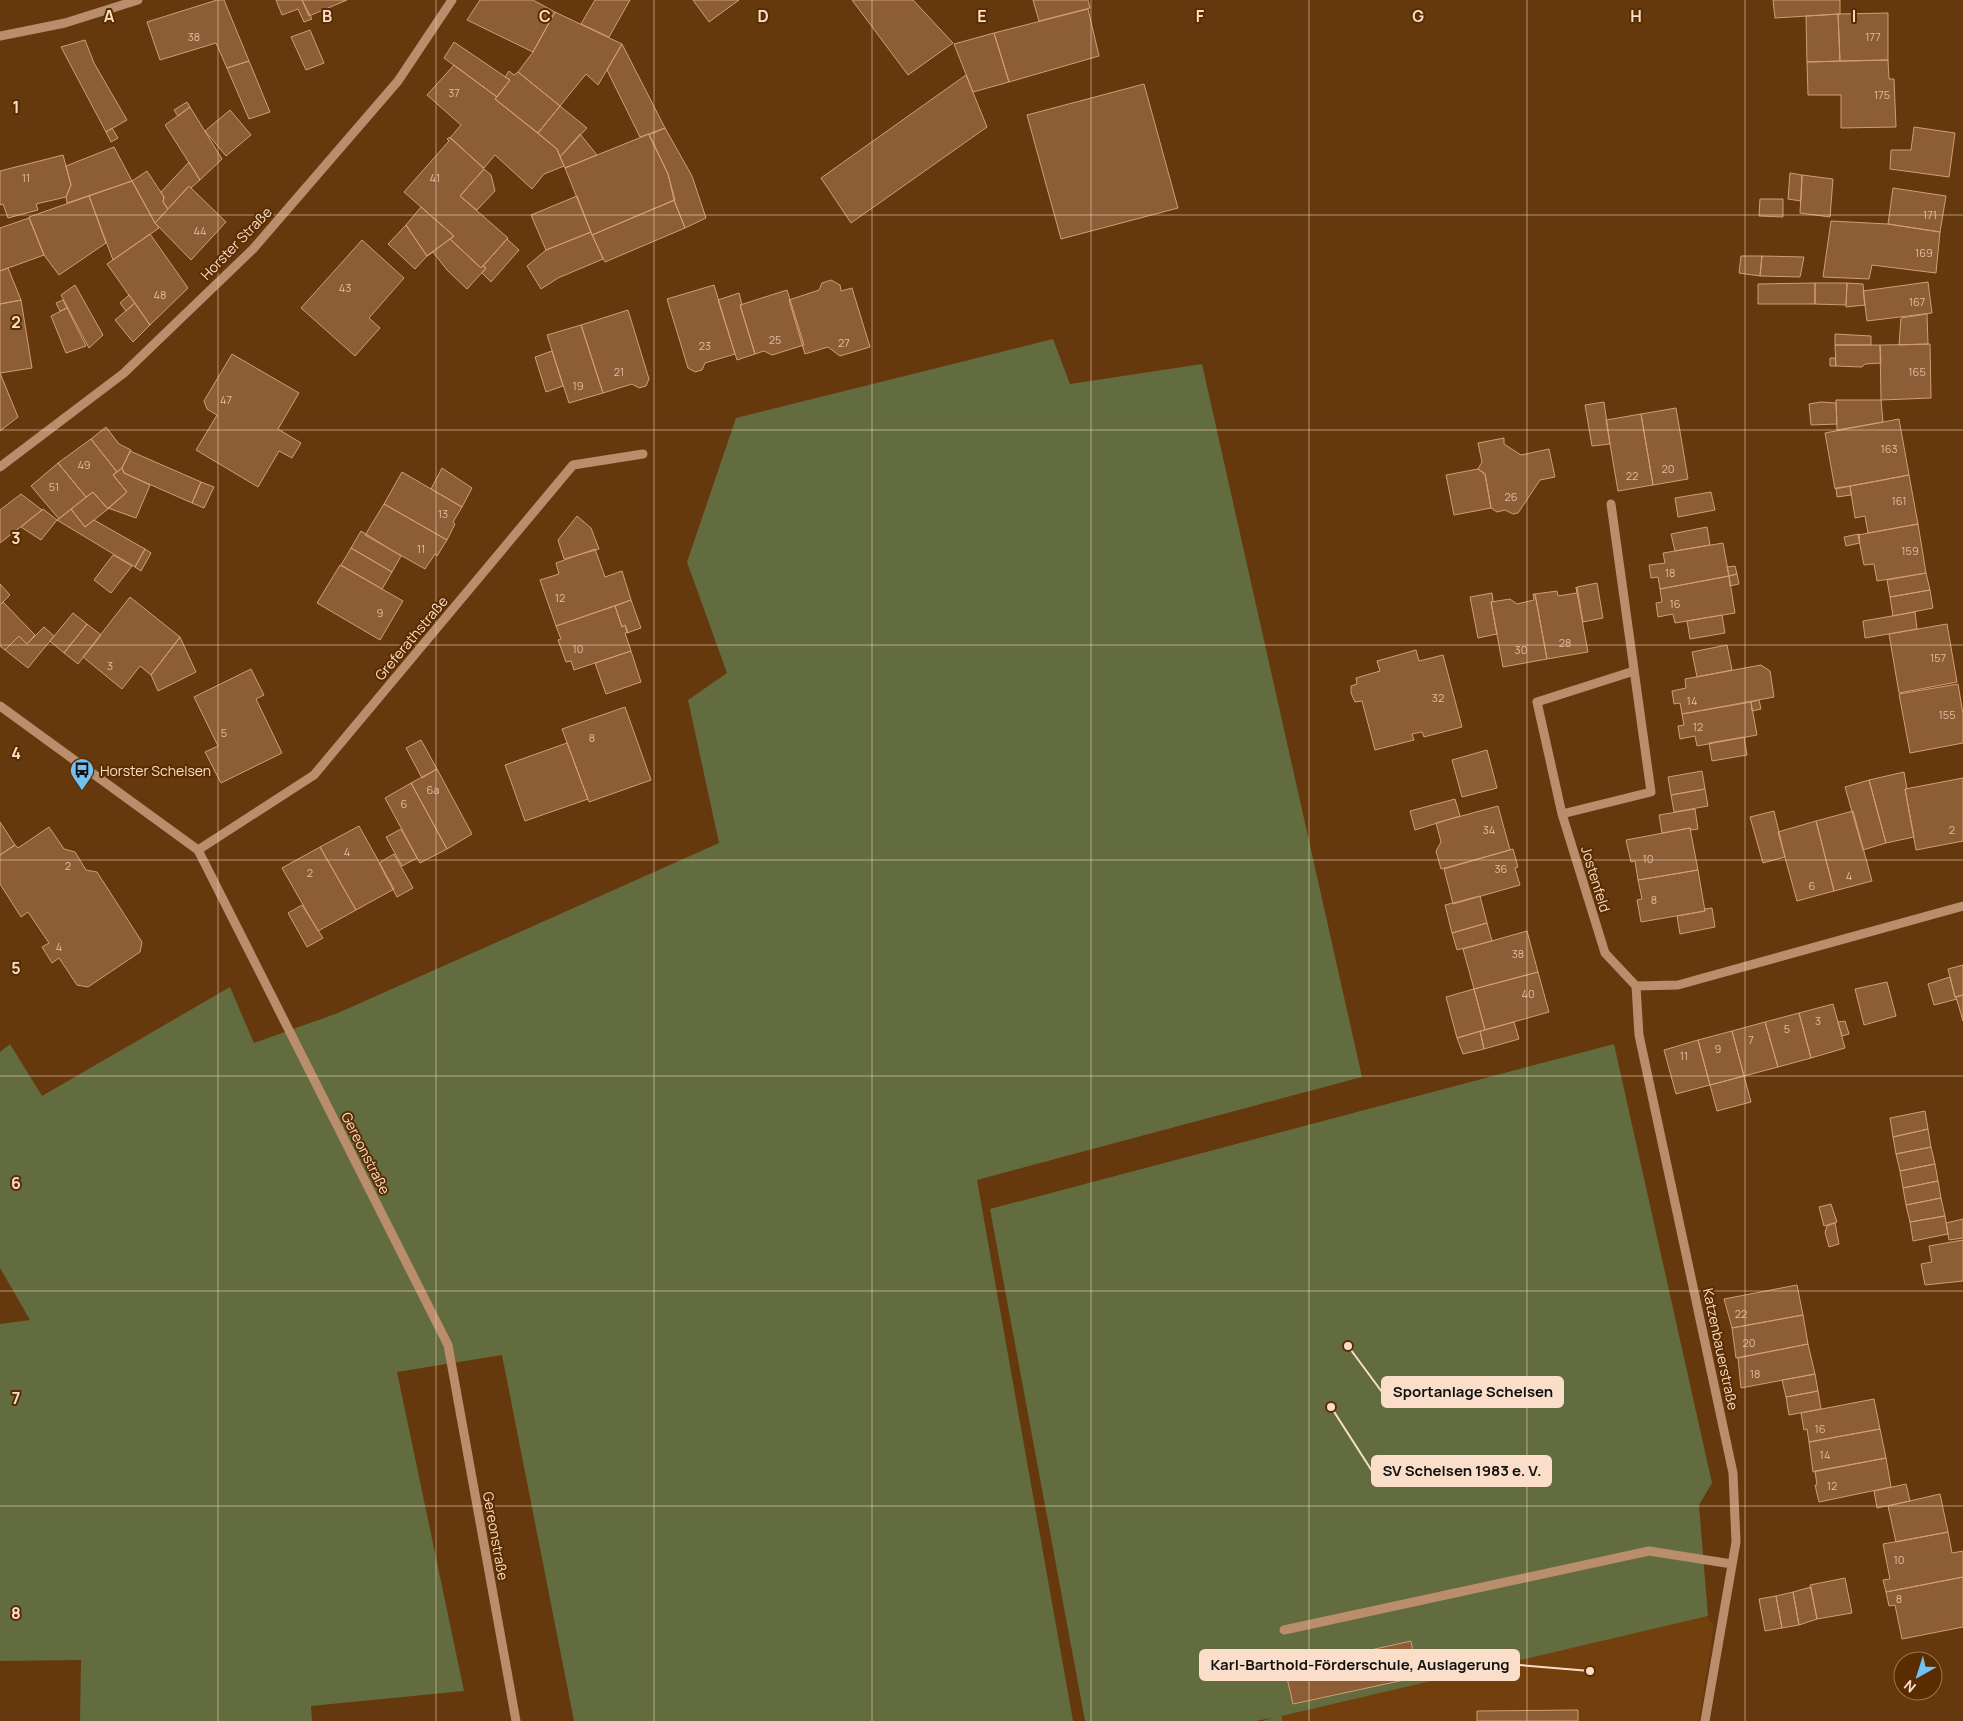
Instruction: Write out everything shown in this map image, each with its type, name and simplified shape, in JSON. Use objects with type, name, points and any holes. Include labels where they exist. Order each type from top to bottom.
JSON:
[{"type":"street","points":[[0,36],[64,24],[138,0]]},
{"type":"street","name":"Horster Straße","points":[[0,467],[124,373],[253,249],[398,82],[452,0]]},
{"type":"street","name":"Greferathstraße","points":[[198,850],[314,775],[573,465],[643,454]]},
{"type":"street","points":[[1562,814],[1651,792],[1611,504]]},
{"type":"street","name":"Jostenfeld","points":[[1634,671],[1537,702],[1562,814],[1605,953],[1636,986]]},
{"type":"street","name":"Gereonstraße","points":[[0,706],[198,850],[448,1345],[516,1721]]},
{"type":"street","points":[[1636,986],[1678,985],[1963,906]]},
{"type":"street","name":"Katzenbauerstraße","points":[[1636,986],[1638,1035],[1733,1473],[1736,1542],[1705,1721]]},
{"type":"street","points":[[1284,1630],[1649,1551],[1732,1564]]},
{"type":"shaded area","points":[[1707,1616],[1714,1626],[1699,1721],[1282,1721],[1282,1716]]},
{"type":"green space","points":[[1053,339],[1070,384],[1202,364],[1362,1077],[977,1180],[1073,1721],[574,1721],[502,1355],[397,1372],[464,1691],[311,1706],[312,1721],[80,1721],[81,1660],[0,1661],[0,1324],[30,1320],[0,1268],[0,1052],[10,1044],[42,1096],[230,987],[254,1043],[338,1013],[719,843],[688,700],[727,673],[687,562],[736,418]]},
{"type":"green space","points":[[1614,1044],[1712,1483],[1699,1505],[1708,1616],[1282,1716],[1282,1721],[1263,1721],[1271,1718],[1256,1721],[1085,1721],[990,1209]]},
{"type":"building","points":[[217,0],[224,0],[249,61],[227,68],[216,43],[160,60],[147,22]]},
{"type":"building","points":[[276,0],[302,0],[312,19],[304,22],[298,9],[282,15]]},
{"type":"building","points":[[302,0],[347,0],[309,16]]},
{"type":"building","points":[[480,0],[533,0],[555,12],[533,52],[467,20]]},
{"type":"building","points":[[595,0],[630,0],[609,37],[581,24]]},
{"type":"building","points":[[693,0],[739,0],[709,22]]},
{"type":"building","points":[[852,0],[913,0],[953,43],[908,75]]},
{"type":"building","points":[[1033,0],[1088,0],[1090,8],[1039,21]]},
{"type":"building","points":[[1773,0],[1840,0],[1840,14],[1775,18]]},
{"type":"building","points":[[1088,9],[1099,56],[1009,82],[994,33]]},
{"type":"building","points":[[555,12],[622,44],[598,85],[586,74],[560,106],[518,72],[533,52]]},
{"type":"building","points":[[1888,13],[1888,60],[1840,61],[1838,14]]},
{"type":"building","points":[[1838,14],[1840,61],[1807,62],[1806,16]]},
{"type":"building","points":[[310,30],[324,63],[306,70],[291,37]]},
{"type":"building","points":[[994,33],[1009,82],[973,92],[954,44]]},
{"type":"building","points":[[85,40],[94,63],[127,120],[106,132],[61,47]]},
{"type":"building","points":[[454,42],[510,80],[497,97],[444,58]]},
{"type":"building","points":[[622,44],[665,128],[640,137],[607,70]]},
{"type":"building","points":[[1888,60],[1889,79],[1894,79],[1896,127],[1841,128],[1841,95],[1808,95],[1807,62]]},
{"type":"building","points":[[249,61],[270,112],[249,119],[227,68]]},
{"type":"building","points":[[454,65],[497,97],[495,99],[557,149],[564,166],[544,174],[532,189],[495,155],[484,168],[450,138],[461,125],[427,95]]},
{"type":"building","points":[[509,71],[514,75],[518,72],[560,106],[538,133],[495,99],[510,80],[505,77]]},
{"type":"building","points":[[966,75],[987,127],[851,223],[821,178]]},
{"type":"building","points":[[1144,84],[1178,208],[1061,239],[1027,115]]},
{"type":"building","points":[[187,102],[190,107],[178,116],[174,110]]},
{"type":"building","points":[[560,106],[587,128],[560,157],[557,149],[538,133]]},
{"type":"building","points":[[190,107],[222,159],[200,180],[165,125]]},
{"type":"building","points":[[230,110],[251,135],[226,156],[205,131]]},
{"type":"building","points":[[1914,127],[1955,133],[1949,177],[1890,169],[1891,150],[1911,150]]},
{"type":"building","points":[[112,128],[118,138],[111,142],[106,132]]},
{"type":"building","points":[[665,128],[692,176],[706,218],[685,228],[674,200],[668,174],[649,135]]},
{"type":"building","points":[[580,134],[597,155],[565,168],[560,157]]},
{"type":"building","points":[[649,134],[668,174],[675,200],[592,235],[565,168]]},
{"type":"building","points":[[450,137],[484,169],[460,196],[508,238],[481,268],[450,239],[454,236],[404,192],[449,141],[447,139]]},
{"type":"building","points":[[114,147],[132,181],[67,203],[66,197],[71,185],[66,166]]},
{"type":"building","points":[[63,155],[71,185],[66,197],[36,204],[38,210],[8,218],[3,204],[0,205],[0,171]]},
{"type":"building","points":[[189,162],[200,180],[191,188],[189,186],[168,209],[163,202],[164,197],[161,192]]},
{"type":"building","points":[[484,169],[491,175],[495,191],[477,210],[460,196]]},
{"type":"building","points":[[147,171],[164,197],[163,202],[168,209],[155,223],[132,181]]},
{"type":"building","points":[[1790,173],[1802,175],[1801,201],[1788,199]]},
{"type":"building","points":[[1802,175],[1833,179],[1830,217],[1800,213]]},
{"type":"building","points":[[132,181],[159,228],[113,260],[89,196]]},
{"type":"building","points":[[189,186],[226,222],[191,260],[155,223]]},
{"type":"building","points":[[1893,188],[1946,196],[1940,232],[1888,224]]},
{"type":"building","points":[[89,196],[106,243],[59,275],[44,255],[29,217]]},
{"type":"building","points":[[577,196],[591,232],[546,250],[531,215]]},
{"type":"building","points":[[1760,199],[1783,199],[1783,217],[1759,216]]},
{"type":"building","points":[[674,200],[685,228],[605,262],[592,235]]},
{"type":"building","points":[[421,207],[454,236],[427,256],[406,225]]},
{"type":"building","points":[[29,218],[44,255],[0,271],[0,228]]},
{"type":"building","points":[[1831,221],[1888,224],[1940,232],[1936,273],[1872,265],[1869,279],[1823,277]]},
{"type":"building","points":[[406,225],[427,256],[415,269],[388,244]]},
{"type":"building","points":[[591,232],[603,259],[558,278],[541,289],[527,266],[546,250]]},
{"type":"building","points":[[150,234],[188,288],[150,325],[107,264]]},
{"type":"building","points":[[450,239],[481,268],[483,266],[486,268],[467,289],[447,270],[433,252],[427,256]]},
{"type":"building","points":[[507,239],[519,250],[491,282],[482,273],[486,268],[483,266]]},
{"type":"building","points":[[362,240],[404,278],[369,318],[380,328],[355,356],[301,308]]},
{"type":"building","points":[[1741,256],[1762,256],[1760,276],[1739,273]]},
{"type":"building","points":[[1762,256],[1804,257],[1800,277],[1760,276]]},
{"type":"building","points":[[8,268],[21,300],[0,304],[0,271]]},
{"type":"building","points":[[831,280],[840,285],[841,291],[852,288],[870,347],[840,356],[828,347],[805,354],[789,300],[819,290],[822,283]]},
{"type":"building","points":[[1928,282],[1932,313],[1867,321],[1863,291]]},
{"type":"building","points":[[1815,283],[1847,283],[1846,305],[1815,304]]},
{"type":"building","points":[[1815,283],[1815,304],[1758,304],[1758,284]]},
{"type":"building","points":[[1847,283],[1863,284],[1865,305],[1846,307]]},
{"type":"building","points":[[75,285],[103,335],[89,348],[61,295]]},
{"type":"building","points":[[714,285],[735,354],[705,363],[702,370],[695,372],[688,368],[667,299]]},
{"type":"building","points":[[787,290],[804,345],[772,355],[764,351],[755,354],[740,305]]},
{"type":"building","points":[[739,293],[742,305],[740,305],[755,354],[737,360],[718,300]]},
{"type":"building","points":[[129,295],[135,303],[126,311],[120,303]]},
{"type":"building","points":[[21,300],[32,368],[0,373],[0,304]]},
{"type":"building","points":[[63,300],[67,308],[60,311],[56,303]]},
{"type":"building","points":[[135,303],[150,325],[133,342],[115,320]]},
{"type":"building","points":[[67,308],[86,346],[66,353],[51,316]]},
{"type":"building","points":[[628,310],[649,379],[646,386],[639,388],[632,384],[603,393],[581,325]]},
{"type":"building","points":[[1927,314],[1928,344],[1899,345],[1901,318]]},
{"type":"building","points":[[581,325],[603,393],[569,403],[547,335]]},
{"type":"building","points":[[1835,334],[1871,336],[1871,345],[1835,345]]},
{"type":"building","points":[[1930,344],[1931,398],[1881,400],[1880,345]]},
{"type":"building","points":[[1835,345],[1880,345],[1881,363],[1865,364],[1862,367],[1836,366]]},
{"type":"building","points":[[552,351],[563,386],[546,392],[535,357]]},
{"type":"building","points":[[232,354],[299,393],[278,429],[301,443],[292,458],[279,451],[258,487],[196,450],[217,415],[207,409],[204,401]]},
{"type":"building","points":[[1830,358],[1835,358],[1836,366],[1830,366]]},
{"type":"building","points":[[0,373],[18,417],[0,431]]},
{"type":"building","points":[[1836,400],[1881,400],[1883,422],[1837,430]]},
{"type":"building","points":[[1604,402],[1610,444],[1592,446],[1585,405]]},
{"type":"building","points":[[1821,402],[1836,403],[1837,424],[1811,425],[1809,404]]},
{"type":"building","points":[[1676,408],[1688,479],[1653,485],[1641,414]]},
{"type":"building","points":[[1641,414],[1653,485],[1618,491],[1606,420]]},
{"type":"building","points":[[1899,419],[1909,475],[1835,489],[1825,433]]},
{"type":"building","points":[[106,427],[119,444],[131,450],[122,468],[117,472],[91,439]]},
{"type":"building","points":[[1504,438],[1504,444],[1521,455],[1549,449],[1555,477],[1540,480],[1518,513],[1513,514],[1505,510],[1497,512],[1491,508],[1485,474],[1478,469],[1482,462],[1478,443]]},
{"type":"building","points":[[91,439],[117,472],[113,475],[127,492],[108,509],[93,492],[86,497],[58,463]]},
{"type":"building","points":[[130,451],[201,482],[192,503],[124,473],[122,468]]},
{"type":"building","points":[[58,463],[86,497],[59,519],[31,486]]},
{"type":"building","points":[[122,468],[124,473],[150,485],[136,518],[108,508],[127,492],[113,475]]},
{"type":"building","points":[[442,468],[472,488],[462,507],[431,489]]},
{"type":"building","points":[[1478,469],[1485,474],[1491,508],[1454,515],[1446,475]]},
{"type":"building","points":[[402,472],[462,507],[453,522],[455,524],[447,540],[384,504]]},
{"type":"building","points":[[1909,475],[1918,524],[1868,533],[1865,516],[1855,518],[1850,486]]},
{"type":"building","points":[[201,482],[214,487],[204,508],[192,503]]},
{"type":"building","points":[[1850,486],[1851,495],[1837,497],[1836,488]]},
{"type":"building","points":[[93,492],[108,509],[85,527],[71,509]]},
{"type":"building","points":[[1711,492],[1715,510],[1678,517],[1675,498]]},
{"type":"building","points":[[21,494],[42,510],[0,543],[0,510]]},
{"type":"building","points":[[384,504],[447,540],[437,556],[435,554],[425,569],[365,535]]},
{"type":"building","points":[[43,509],[57,520],[41,540],[21,527]]},
{"type":"building","points":[[71,509],[85,527],[94,520],[145,549],[135,567],[57,520]]},
{"type":"building","points":[[577,516],[591,528],[599,549],[564,559],[558,540]]},
{"type":"building","points":[[1918,524],[1926,573],[1877,581],[1874,564],[1864,565],[1858,535]]},
{"type":"building","points":[[1707,527],[1710,545],[1675,551],[1671,534]]},
{"type":"building","points":[[361,531],[401,556],[392,572],[351,548]]},
{"type":"building","points":[[1859,534],[1860,543],[1846,546],[1844,537]]},
{"type":"building","points":[[1723,543],[1729,576],[1660,589],[1658,577],[1651,578],[1649,565],[1665,563],[1663,553]]},
{"type":"building","points":[[351,548],[392,572],[382,589],[341,565]]},
{"type":"building","points":[[145,549],[151,553],[141,571],[135,567]]},
{"type":"building","points":[[595,549],[605,577],[622,571],[631,600],[556,626],[540,580],[559,574],[556,563]]},
{"type":"building","points":[[113,555],[132,566],[111,593],[94,580]]},
{"type":"building","points":[[340,565],[403,601],[380,640],[317,603]]},
{"type":"building","points":[[1735,566],[1737,574],[1729,576],[1727,567]]},
{"type":"building","points":[[1926,573],[1930,590],[1890,597],[1887,580]]},
{"type":"building","points":[[1737,574],[1739,584],[1730,586],[1729,576]]},
{"type":"building","points":[[1729,576],[1735,613],[1675,623],[1673,614],[1658,617],[1656,603],[1662,602],[1660,589]]},
{"type":"building","points":[[1597,583],[1603,618],[1583,622],[1577,587]]},
{"type":"building","points":[[0,584],[10,595],[0,605]]},
{"type":"building","points":[[1576,587],[1588,652],[1547,659],[1535,594],[1557,591],[1558,596],[1577,593]]},
{"type":"building","points":[[1930,590],[1933,608],[1893,616],[1890,597]]},
{"type":"building","points":[[1492,593],[1493,601],[1491,602],[1497,634],[1478,638],[1470,597]]},
{"type":"building","points":[[1533,594],[1535,594],[1547,659],[1503,667],[1491,602],[1510,599],[1517,604],[1534,600]]},
{"type":"building","points":[[130,597],[180,637],[151,675],[140,666],[122,689],[83,657]]},
{"type":"building","points":[[631,600],[641,628],[627,633],[625,625],[622,627],[615,606]]},
{"type":"building","points":[[3,602],[35,635],[27,644],[19,636],[5,650],[0,646],[0,605]]},
{"type":"building","points":[[615,606],[622,627],[625,625],[628,632],[625,633],[631,651],[574,670],[571,661],[566,662],[558,640],[561,639],[556,626]]},
{"type":"building","points":[[1915,612],[1917,629],[1865,638],[1863,621]]},
{"type":"building","points":[[73,613],[87,624],[64,653],[50,641]]},
{"type":"building","points":[[1722,615],[1725,633],[1690,639],[1687,621]]},
{"type":"building","points":[[87,624],[101,635],[78,664],[64,653]]},
{"type":"building","points":[[1947,624],[1957,682],[1899,693],[1889,634]]},
{"type":"building","points":[[44,627],[54,636],[28,668],[5,650],[19,636],[27,644]]},
{"type":"building","points":[[180,637],[196,672],[158,691],[151,675]]},
{"type":"building","points":[[1727,645],[1732,670],[1697,677],[1692,652]]},
{"type":"building","points":[[1416,650],[1419,661],[1443,655],[1462,727],[1424,737],[1422,732],[1412,734],[1414,740],[1375,750],[1362,701],[1355,702],[1351,693],[1351,686],[1357,684],[1356,678],[1380,671],[1377,661]]},
{"type":"building","points":[[631,651],[641,682],[606,694],[595,663]]},
{"type":"building","points":[[1761,665],[1770,671],[1774,697],[1682,714],[1680,703],[1674,704],[1672,691],[1686,688],[1685,679]]},
{"type":"building","points":[[251,669],[264,695],[256,699],[282,753],[221,783],[205,752],[218,746],[194,697]]},
{"type":"building","points":[[1958,684],[1963,714],[1963,743],[1910,753],[1899,694]]},
{"type":"building","points":[[1759,700],[1761,709],[1752,711],[1751,702]]},
{"type":"building","points":[[1751,702],[1757,735],[1697,746],[1695,736],[1680,739],[1678,726],[1684,725],[1682,714]]},
{"type":"building","points":[[625,707],[651,780],[589,802],[562,729]]},
{"type":"building","points":[[1744,737],[1747,755],[1712,761],[1709,743]]},
{"type":"building","points":[[421,740],[437,769],[422,778],[406,748]]},
{"type":"building","points":[[567,743],[588,799],[525,821],[505,765]]},
{"type":"building","points":[[1487,750],[1497,788],[1462,797],[1452,760]]},
{"type":"building","points":[[437,769],[472,834],[447,849],[411,783]]},
{"type":"building","points":[[1702,771],[1705,789],[1671,795],[1668,777]]},
{"type":"building","points":[[1904,772],[1907,789],[1905,789],[1914,837],[1886,843],[1869,780]]},
{"type":"building","points":[[1963,778],[1963,841],[1916,850],[1905,789]]},
{"type":"building","points":[[1869,780],[1886,843],[1863,850],[1845,787]]},
{"type":"building","points":[[411,783],[447,849],[420,863],[385,798]]},
{"type":"building","points":[[1705,789],[1708,806],[1674,812],[1671,795]]},
{"type":"building","points":[[1455,799],[1460,816],[1415,830],[1410,811]]},
{"type":"building","points":[[1498,806],[1510,850],[1441,869],[1436,851],[1441,842],[1436,823]]},
{"type":"building","points":[[1695,809],[1698,829],[1691,830],[1690,828],[1662,833],[1659,815]]},
{"type":"building","points":[[1774,811],[1785,857],[1763,863],[1750,817]]},
{"type":"building","points":[[1853,811],[1872,881],[1834,891],[1816,821]]},
{"type":"building","points":[[1816,821],[1834,891],[1797,901],[1778,832]]},
{"type":"building","points":[[0,822],[15,845],[0,855]]},
{"type":"building","points":[[359,826],[394,889],[356,910],[320,847]]},
{"type":"building","points":[[49,827],[64,849],[75,852],[86,870],[97,872],[142,942],[140,952],[88,987],[77,985],[59,958],[52,963],[42,947],[49,943],[28,912],[21,917],[0,884],[0,855],[15,845],[18,848]]},
{"type":"building","points":[[1690,828],[1698,870],[1638,880],[1635,861],[1631,862],[1626,840]]},
{"type":"building","points":[[401,829],[417,858],[402,866],[386,837]]},
{"type":"building","points":[[320,847],[356,910],[318,931],[282,868]]},
{"type":"building","points":[[1513,849],[1518,867],[1515,868],[1520,885],[1453,904],[1444,869]]},
{"type":"building","points":[[394,854],[413,888],[397,897],[379,863]]},
{"type":"building","points":[[1698,870],[1705,911],[1641,922],[1637,900],[1642,899],[1638,880]]},
{"type":"building","points":[[1480,896],[1487,923],[1452,933],[1445,905]]},
{"type":"building","points":[[302,905],[323,938],[307,947],[288,913]]},
{"type":"building","points":[[1712,908],[1715,927],[1680,934],[1677,916]]},
{"type":"building","points":[[1487,923],[1492,941],[1457,950],[1452,933]]},
{"type":"building","points":[[1527,931],[1538,972],[1474,989],[1463,949]]},
{"type":"building","points":[[1963,965],[1963,995],[1955,997],[1948,969]]},
{"type":"building","points":[[1538,972],[1549,1012],[1485,1030],[1474,989]]},
{"type":"building","points":[[1950,977],[1957,999],[1934,1005],[1928,984]]},
{"type":"building","points":[[1887,982],[1896,1016],[1864,1025],[1855,989]]},
{"type":"building","points":[[1474,989],[1485,1030],[1457,1038],[1446,997]]},
{"type":"building","points":[[1963,995],[1963,1021],[1956,997]]},
{"type":"building","points":[[1833,1004],[1845,1048],[1811,1058],[1799,1013]]},
{"type":"building","points":[[1799,1013],[1811,1058],[1778,1067],[1765,1022]]},
{"type":"building","points":[[1845,1021],[1849,1034],[1842,1036],[1838,1022]]},
{"type":"building","points":[[1514,1022],[1519,1039],[1484,1049],[1480,1031]]},
{"type":"building","points":[[1765,1022],[1778,1067],[1744,1076],[1732,1031]]},
{"type":"building","points":[[1480,1031],[1484,1049],[1463,1054],[1457,1038]]},
{"type":"building","points":[[1732,1031],[1744,1076],[1710,1085],[1698,1040]]},
{"type":"building","points":[[1698,1040],[1710,1085],[1676,1094],[1664,1050]]},
{"type":"building","points":[[1744,1076],[1751,1102],[1717,1111],[1710,1085]]},
{"type":"building","points":[[1925,1111],[1928,1129],[1893,1137],[1890,1118]]},
{"type":"building","points":[[1928,1129],[1931,1147],[1896,1154],[1893,1137]]},
{"type":"building","points":[[1931,1147],[1935,1164],[1900,1171],[1896,1154]]},
{"type":"building","points":[[1935,1164],[1938,1181],[1903,1188],[1900,1171]]},
{"type":"building","points":[[1938,1181],[1941,1198],[1906,1205],[1903,1188]]},
{"type":"building","points":[[1941,1198],[1945,1216],[1910,1222],[1906,1205]]},
{"type":"building","points":[[1831,1204],[1837,1222],[1824,1226],[1819,1207]]},
{"type":"building","points":[[1945,1216],[1948,1234],[1913,1241],[1910,1222]]},
{"type":"building","points":[[1963,1219],[1963,1238],[1949,1240],[1946,1223]]},
{"type":"building","points":[[1835,1223],[1839,1244],[1829,1247],[1825,1232],[1827,1226]]},
{"type":"building","points":[[1963,1240],[1963,1281],[1925,1285],[1921,1264],[1932,1262],[1929,1246]]},
{"type":"building","points":[[1797,1285],[1803,1315],[1732,1328],[1724,1299]]},
{"type":"building","points":[[1803,1315],[1808,1344],[1736,1358],[1732,1328]]},
{"type":"building","points":[[1808,1344],[1815,1374],[1741,1388],[1738,1358]]},
{"type":"building","points":[[1815,1374],[1818,1391],[1786,1397],[1782,1380]]},
{"type":"building","points":[[1818,1391],[1821,1409],[1789,1415],[1786,1397]]},
{"type":"building","points":[[1874,1399],[1880,1429],[1809,1442],[1807,1429],[1804,1430],[1801,1413]]},
{"type":"building","points":[[1880,1429],[1886,1458],[1813,1472],[1809,1442]]},
{"type":"building","points":[[1886,1458],[1891,1487],[1819,1502],[1815,1485],[1817,1485],[1815,1471]]},
{"type":"building","points":[[1906,1484],[1910,1501],[1877,1508],[1874,1491]]},
{"type":"building","points":[[1940,1494],[1948,1532],[1896,1542],[1888,1506]]},
{"type":"building","points":[[1948,1532],[1952,1553],[1963,1551],[1963,1577],[1886,1592],[1883,1580],[1890,1579],[1883,1544]]},
{"type":"building","points":[[1963,1577],[1963,1627],[1902,1639],[1895,1605],[1889,1606],[1886,1592]]},
{"type":"building","points":[[1845,1578],[1852,1613],[1817,1619],[1810,1585]]},
{"type":"building","points":[[1811,1587],[1817,1619],[1799,1625],[1793,1592]]},
{"type":"building","points":[[1793,1592],[1799,1625],[1782,1628],[1776,1596]]},
{"type":"building","points":[[1776,1596],[1782,1628],[1765,1631],[1759,1599]]},
{"type":"building","points":[[1411,1641],[1418,1677],[1293,1704],[1285,1669]]},
{"type":"building","points":[[1578,1710],[1578,1721],[1477,1721],[1477,1711]]},
{"type":"place","name":"Horster Schelsen","points":[[82,791]]},
{"type":"place","name":"Sportanlage Schelsen","points":[[1348,1346]]},
{"type":"place","name":"SV Schelsen 1983 e. V.","points":[[1331,1407]]},
{"type":"place","name":"Karl-Barthold-Förderschule, Auslagerung","points":[[1590,1671]]}]
